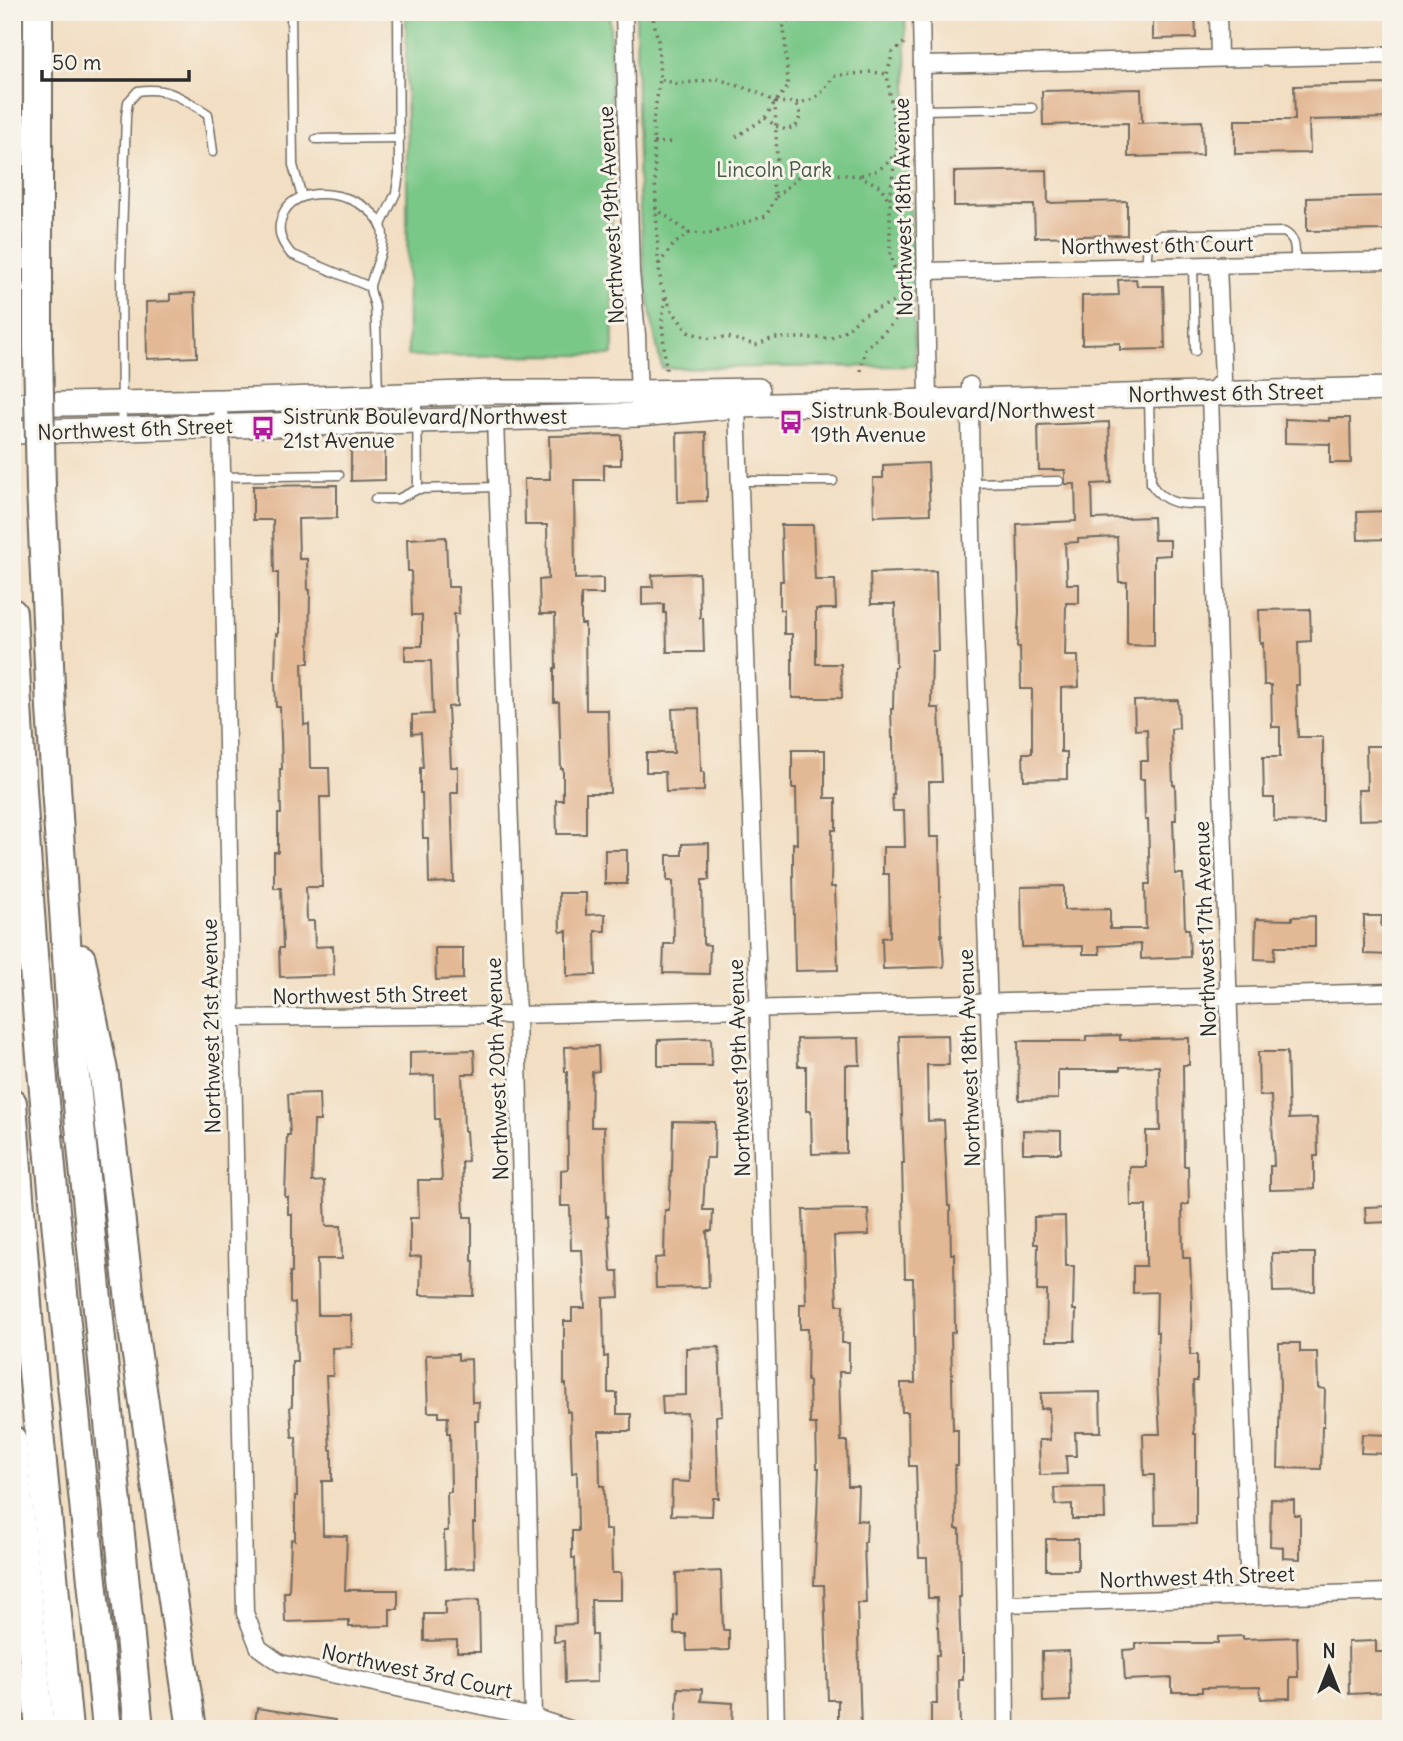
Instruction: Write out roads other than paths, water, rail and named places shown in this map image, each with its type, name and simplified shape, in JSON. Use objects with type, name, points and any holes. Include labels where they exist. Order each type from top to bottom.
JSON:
[{"type":"highway","points":[[38,12],[38,348],[51,708],[74,1064],[139,1729]]},
{"type":"highway","points":[[12,613],[41,1066],[106,1720]]},
{"type":"highway","points":[[61,850],[104,1076],[134,1335],[192,1729]]},
{"type":"highway","points":[[12,1103],[29,1331],[68,1729]]},
{"type":"highway","points":[[12,1440],[40,1729]]},
{"type":"street","name":"Northwest 19th Avenue","points":[[624,12],[631,272],[637,335],[639,404]]},
{"type":"street","name":"Northwest 18th Avenue","points":[[921,12],[928,394]]},
{"type":"street","points":[[1218,12],[1219,58]]},
{"type":"street","points":[[922,65],[1391,55]]},
{"type":"street","name":"Northwest 6th Court","points":[[925,271],[1391,261]]},
{"type":"street","name":"Northwest 17th Avenue","points":[[1218,264],[1213,504],[1249,1596]]},
{"type":"street","name":"Northwest 6th Street","points":[[12,432],[495,420],[639,404],[1216,386],[1391,375]]},
{"type":"street","name":"Northwest 6th Street","points":[[970,393],[1149,395],[1216,386],[1391,389]]},
{"type":"street","name":"Northwest 6th Street","points":[[12,405],[494,392],[639,404],[737,406],[928,394]]},
{"type":"street","name":"Northwest 18th Avenue","points":[[970,393],[1005,1605],[1006,1729]]},
{"type":"street","name":"Northwest 21st Avenue","points":[[221,401],[246,1613],[259,1648]]},
{"type":"street","name":"Northwest 19th Avenue","points":[[737,406],[759,1009],[776,1729]]},
{"type":"street","name":"Northwest 20th Avenue","points":[[495,420],[517,1015],[533,1717]]},
{"type":"street","name":"Northwest 5th Street","points":[[232,1018],[517,1015],[1391,992]]},
{"type":"street","name":"Northwest 4th Street","points":[[1005,1605],[1391,1592]]},
{"type":"street","name":"Northwest 3rd Court","points":[[259,1648],[280,1663],[533,1717],[570,1729]]},
{"type":"lane","points":[[291,12],[293,165],[302,197]]},
{"type":"lane","points":[[378,396],[374,305],[370,287],[383,242],[381,225],[396,193],[399,174],[398,12]]},
{"type":"lane","points":[[122,429],[122,207],[128,102],[138,91],[153,89],[170,93],[188,102],[208,114],[214,152]]},
{"type":"lane","points":[[922,110],[1032,108]]},
{"type":"lane","points":[[316,139],[400,138]]},
{"type":"lane","points":[[370,287],[291,254],[280,236],[279,226],[286,207],[293,200],[316,193],[355,201],[369,210],[381,225]]},
{"type":"lane","points":[[1147,266],[1147,246],[1152,239],[1160,235],[1284,232],[1295,242],[1295,262]]},
{"type":"lane","points":[[1193,265],[1195,351]]},
{"type":"lane","points":[[417,394],[418,489]]},
{"type":"lane","points":[[1149,395],[1151,484],[1166,499],[1179,504],[1213,504]]},
{"type":"lane","points":[[222,477],[339,475]]},
{"type":"lane","points":[[739,481],[833,481]]},
{"type":"lane","points":[[971,483],[1059,481]]},
{"type":"lane","points":[[375,499],[398,499],[418,489],[498,487]]},
{"type":"place","name":"Sistrunk Boulevard/Northwest 19th Avenue","points":[[791,422]]},
{"type":"place","name":"Sistrunk Boulevard/Northwest 21st Avenue","points":[[263,428]]},
{"type":"park label","name":"Lincoln Park","points":[[774,169]]}]
